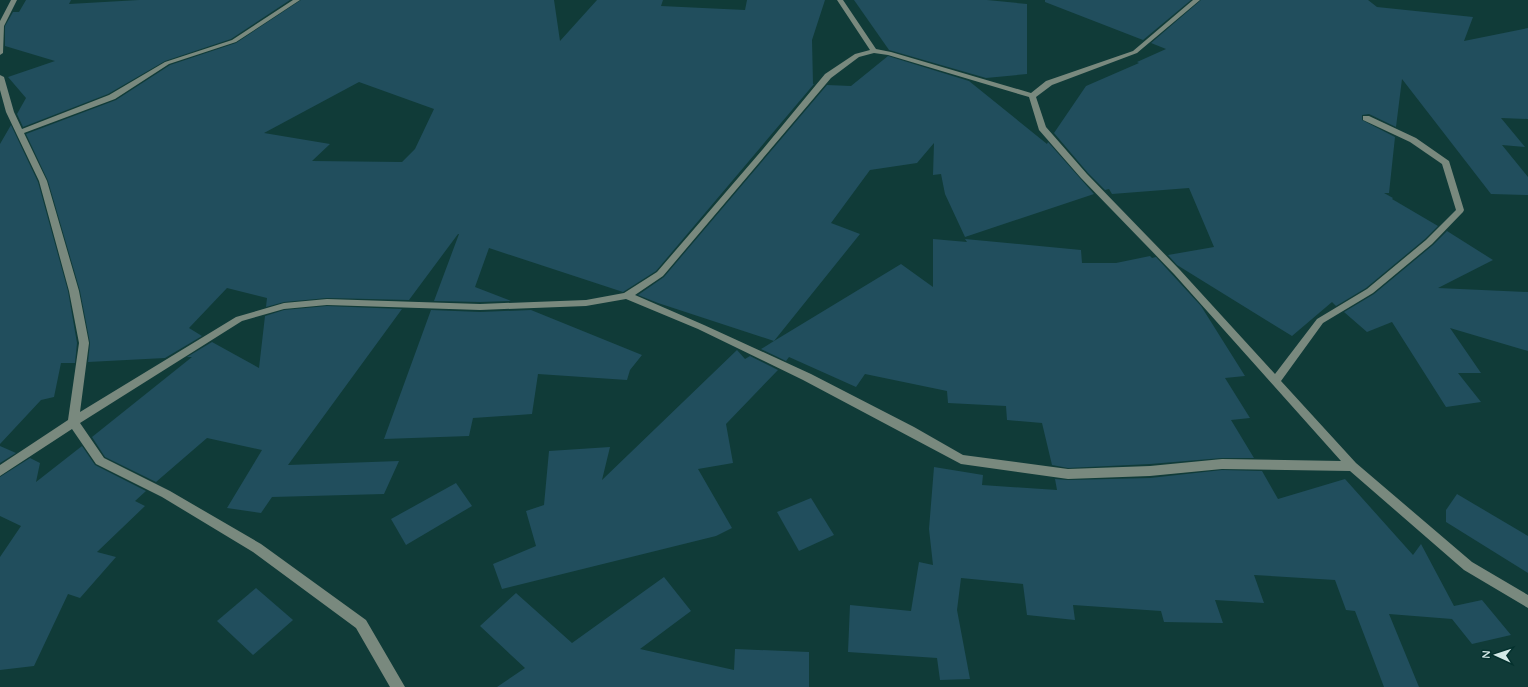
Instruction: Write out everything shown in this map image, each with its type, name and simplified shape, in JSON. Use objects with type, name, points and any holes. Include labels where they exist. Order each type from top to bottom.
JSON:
[{"type":"street","points":[[0,53],[1,26],[14,0]]},
{"type":"street","points":[[20,132],[112,97],[167,63],[234,41],[297,0]]},
{"type":"street","points":[[840,0],[874,51]]},
{"type":"street","points":[[1032,96],[1049,82],[1135,52],[1197,0]]},
{"type":"street","points":[[0,471],[73,422],[239,319],[284,306],[327,302],[480,307],[586,303],[627,296],[660,274],[766,151],[828,76],[857,54],[874,51],[889,53],[1032,96]]},
{"type":"street","points":[[0,77],[10,112],[43,181],[74,291],[84,343],[73,422],[100,461],[166,494],[257,548],[361,624],[398,687]]},
{"type":"street","points":[[1032,96],[1042,128],[1084,176],[1177,272],[1352,466],[1468,566],[1528,602]]},
{"type":"street","points":[[1275,381],[1320,322],[1370,291],[1429,242],[1460,210],[1446,163],[1413,140],[1366,118]]},
{"type":"street","points":[[627,296],[701,327],[807,377],[910,430],[961,459],[1068,474],[1150,471],[1222,464],[1352,466]]},
{"type":"building","points":[[26,0],[71,0],[69,4],[139,0],[290,0],[231,39],[165,61],[108,94],[23,127],[17,114],[26,98],[8,77],[55,61],[5,46],[5,26],[13,12],[19,12]]},
{"type":"building","points":[[301,0],[554,0],[560,41],[597,0],[663,0],[661,6],[745,10],[747,0],[825,0],[812,40],[814,84],[656,271],[623,292],[489,248],[475,287],[511,301],[434,301],[458,234],[409,300],[327,298],[284,302],[266,307],[267,298],[227,288],[189,328],[202,336],[165,358],[88,362],[90,343],[80,291],[48,181],[26,134],[116,100],[170,65],[236,43]],"holes":[[[359,82],[434,109],[415,149],[402,162],[312,161],[330,144],[264,133]]]},
{"type":"building","points":[[854,0],[987,0],[1027,4],[1027,74],[986,78],[889,50]]},
{"type":"building","points":[[1045,0],[1191,0],[1143,40],[1045,2]]},
{"type":"building","points":[[1201,0],[1368,0],[1377,7],[1473,17],[1464,41],[1528,28],[1528,119],[1501,118],[1525,147],[1502,145],[1528,177],[1528,195],[1491,194],[1402,79],[1396,127],[1369,114],[1362,115],[1362,120],[1395,137],[1389,193],[1384,193],[1438,226],[1425,239],[1366,288],[1336,306],[1332,302],[1292,336],[1177,265],[1168,255],[1214,247],[1189,188],[1112,194],[1109,189],[1105,190],[1088,173],[1054,133],[1086,86],[1139,63],[1137,62],[1166,49],[1151,43]]},
{"type":"building","points":[[888,56],[969,81],[1047,144],[1048,142],[1094,194],[965,237],[945,194],[941,174],[933,175],[934,143],[917,163],[870,170],[831,223],[860,234],[774,341],[638,295],[664,277],[827,85],[851,86]]},
{"type":"building","points":[[11,125],[38,182],[68,291],[77,343],[75,363],[61,363],[54,397],[41,400],[0,444],[0,144]]},
{"type":"building","points":[[1447,231],[1493,260],[1438,288],[1528,292],[1528,351],[1450,328],[1481,373],[1458,373],[1481,402],[1446,407],[1392,322],[1367,332],[1344,312],[1374,294],[1433,245]]},
{"type":"building","points":[[933,239],[967,242],[965,239],[1081,250],[1082,263],[1116,263],[1150,256],[1152,258],[1156,257],[1201,306],[1245,376],[1225,378],[1250,418],[1231,420],[1254,458],[1222,458],[1150,464],[1068,468],[1052,465],[1042,423],[1007,420],[1006,406],[948,403],[947,391],[865,374],[856,387],[789,357],[786,361],[761,349],[901,264],[933,287]]},
{"type":"building","points":[[327,306],[402,309],[288,465],[399,461],[384,494],[272,497],[261,513],[227,508],[262,450],[207,438],[156,482],[105,457],[92,437],[192,357],[187,357],[212,342],[259,368],[265,316],[284,310]]},
{"type":"building","points":[[431,310],[480,312],[531,310],[642,355],[630,370],[627,380],[538,374],[532,414],[473,418],[469,436],[384,439]]},
{"type":"building","points":[[737,350],[745,359],[750,356],[778,370],[726,424],[733,463],[698,469],[732,528],[716,536],[502,589],[493,564],[536,546],[526,511],[544,505],[549,451],[610,447],[602,480]]},
{"type":"building","points":[[0,446],[16,453],[0,463]]},
{"type":"building","points":[[82,446],[95,465],[146,491],[135,501],[145,506],[97,552],[116,557],[80,598],[68,594],[34,666],[0,670],[0,557],[21,526],[0,516],[0,477],[30,458],[40,463],[36,482]]},
{"type":"building","points":[[934,467],[983,475],[982,485],[1057,490],[1055,479],[1150,478],[1222,470],[1262,471],[1278,499],[1345,479],[1413,555],[1421,544],[1454,606],[1482,600],[1511,635],[1472,644],[1452,619],[1389,614],[1419,687],[1384,687],[1355,611],[1346,610],[1335,580],[1254,575],[1264,603],[1215,600],[1223,623],[1164,622],[1161,611],[1073,605],[1075,620],[1027,615],[1023,584],[961,578],[957,610],[970,679],[940,680],[937,658],[848,652],[850,605],[911,611],[919,562],[933,565],[929,529]]},
{"type":"building","points":[[456,483],[472,506],[406,545],[391,519]]},
{"type":"building","points":[[1457,494],[1528,536],[1528,573],[1446,522],[1446,510]]},
{"type":"building","points":[[811,498],[834,535],[799,551],[777,512]]},
{"type":"building","points":[[664,577],[691,611],[640,649],[734,670],[735,649],[809,652],[809,687],[497,687],[525,668],[480,626],[516,593],[572,643]]},
{"type":"building","points":[[256,588],[293,620],[253,655],[217,621]]}]
